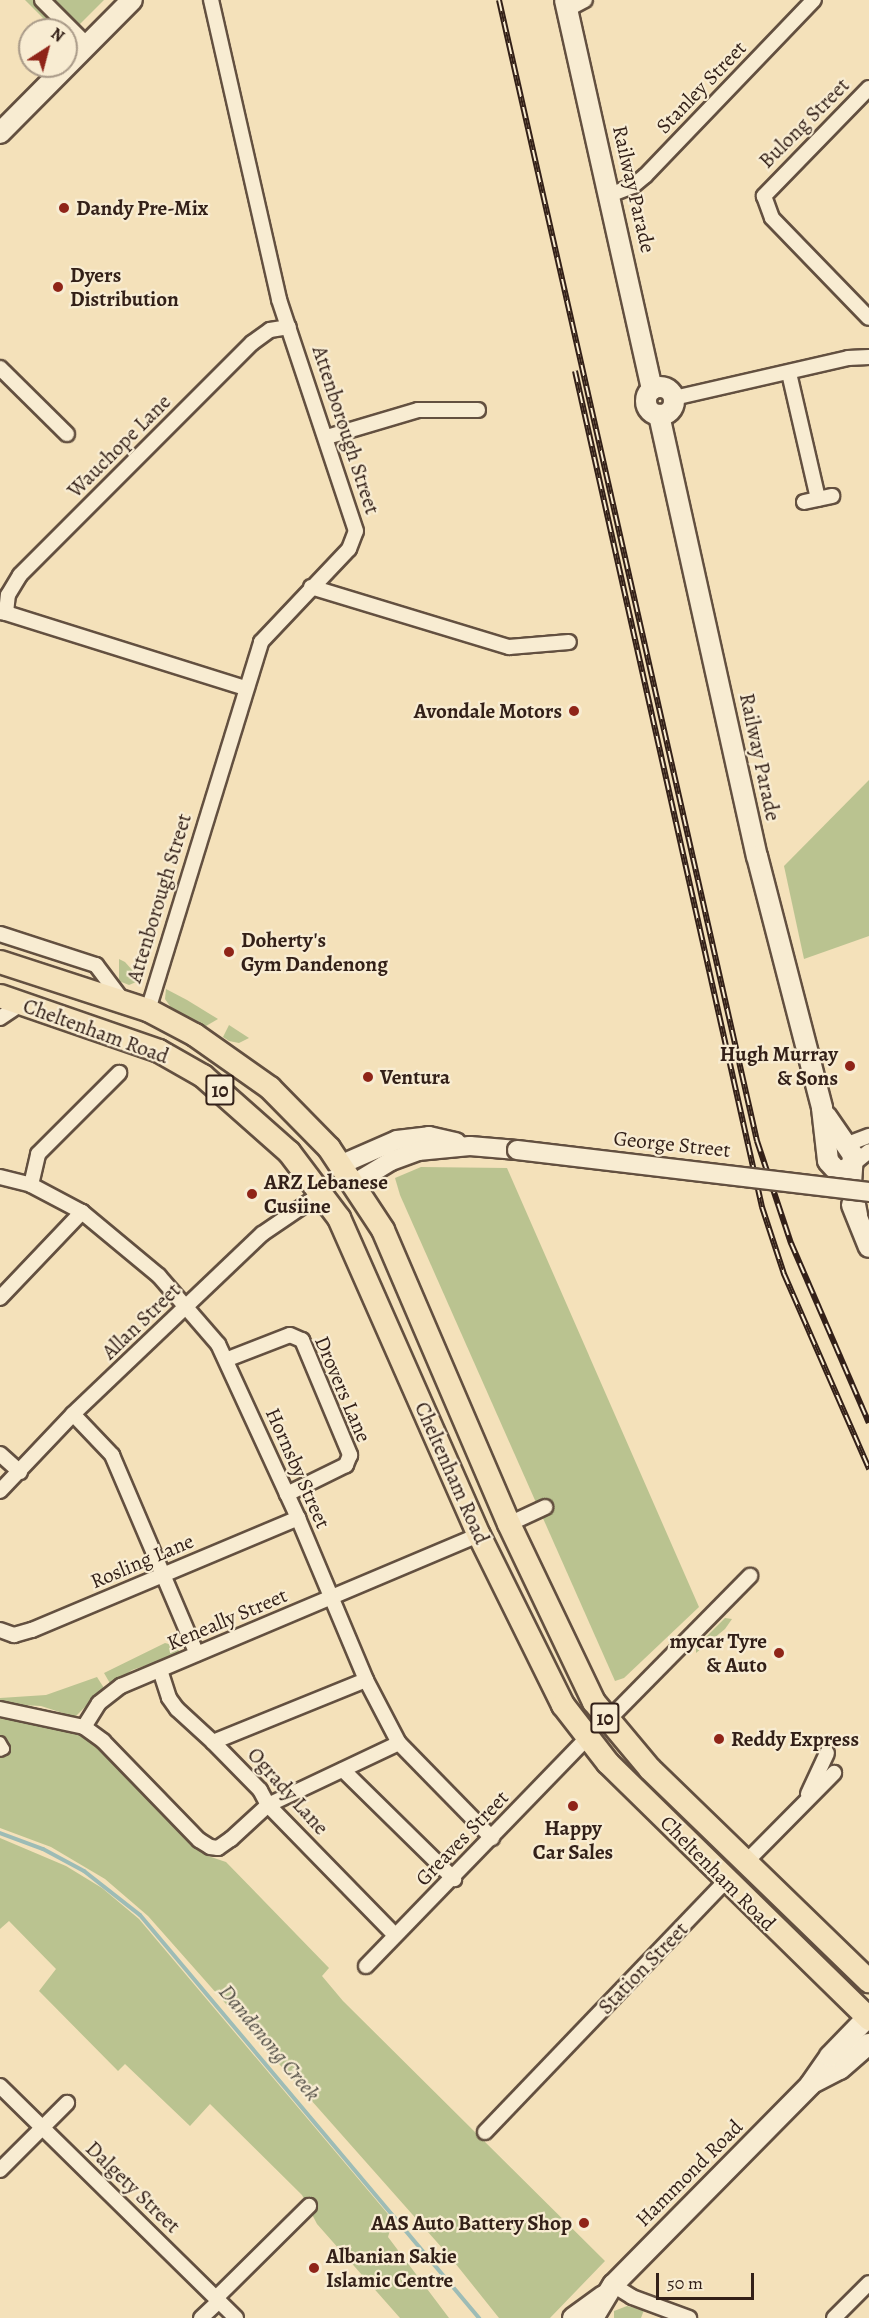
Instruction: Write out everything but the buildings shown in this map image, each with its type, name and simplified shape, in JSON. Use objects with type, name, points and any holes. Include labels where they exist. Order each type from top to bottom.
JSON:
[{"type":"main road","points":[[0,133],[132,0]]},
{"type":"main road","name":"Railway Parade","points":[[573,3],[652,389]]},
{"type":"main road","points":[[664,387],[674,398],[672,409],[659,415],[646,404],[652,389],[664,387]]},
{"type":"main road","name":"Railway Parade","points":[[659,415],[757,856],[822,1108],[828,1161]]},
{"type":"main road","name":"Cheltenham Road","points":[[0,962],[148,1010],[207,1042],[258,1077],[301,1117],[342,1164]]},
{"type":"main road","name":"Cheltenham Road","points":[[0,996],[159,1051],[203,1076],[289,1152],[322,1193],[344,1227],[479,1535],[524,1632],[563,1705],[586,1739],[726,1881],[868,2018]]},
{"type":"main road","name":"Railway Parade","points":[[822,1108],[844,1145]]},
{"type":"main road","points":[[828,1161],[834,1147],[844,1145],[853,1153],[852,1166],[857,1215]]},
{"type":"main road","points":[[828,1161],[838,1172],[852,1166]]},
{"type":"main road","points":[[828,1161],[857,1215],[869,1247]]},
{"type":"main road","points":[[322,1193],[342,1164]]},
{"type":"main road","name":"10","points":[[342,1164],[355,1183]]},
{"type":"main road","points":[[322,1193],[355,1183]]},
{"type":"main road","name":"Cheltenham Road","points":[[355,1183],[392,1249],[508,1524],[579,1677],[607,1721],[650,1769],[869,1981]]},
{"type":"main road","points":[[479,1535],[508,1524]]},
{"type":"main road","points":[[586,1739],[607,1721]]},
{"type":"main road","name":"Station Street","points":[[726,1881],[747,1861]]},
{"type":"main road","name":"Hammond Road","points":[[573,2318],[608,2290],[810,2085],[830,2056],[868,2018]]},
{"type":"main road","name":"Hammond Road","points":[[810,2085],[840,2069],[869,2044]]},
{"type":"main road","points":[[840,2069],[869,2064]]},
{"type":"main road","name":"Hammond Road","points":[[593,2318],[608,2290]]},
{"type":"street","points":[[42,0],[87,45]]},
{"type":"street","name":"Attenborough Street","points":[[148,1010],[246,688],[266,634],[349,549],[356,531],[327,437],[279,298],[211,0]]},
{"type":"street","name":"Stanley Street","points":[[612,194],[633,186],[645,176],[814,0]]},
{"type":"street","name":"Bulong Street","points":[[869,88],[764,196],[772,218],[869,318]]},
{"type":"street","name":"Bulong Street","points":[[850,296],[869,310]]},
{"type":"street","name":"Wauchope Lane","points":[[3,613],[10,591],[29,567],[252,343],[270,330],[289,327]]},
{"type":"street","points":[[848,358],[869,347]]},
{"type":"street","points":[[674,398],[848,358],[869,357]]},
{"type":"street","points":[[0,368],[67,434]]},
{"type":"street","points":[[789,373],[818,499]]},
{"type":"street","points":[[327,437],[418,410],[478,410]]},
{"type":"street","points":[[311,588],[509,647],[570,642]]},
{"type":"street","points":[[3,613],[246,688]]},
{"type":"street","points":[[0,934],[96,965],[123,1001]]},
{"type":"street","points":[[0,1018],[22,1003]]},
{"type":"street","points":[[31,1185],[38,1154],[119,1073]]},
{"type":"street","name":"George Street","points":[[342,1164],[377,1146],[424,1136],[470,1146],[869,1192]]},
{"type":"street","points":[[844,1145],[869,1136]]},
{"type":"street","name":"George Street","points":[[355,1183],[411,1153],[470,1146]]},
{"type":"street","points":[[852,1166],[869,1151]]},
{"type":"street","name":"Hornsby Street","points":[[0,1177],[31,1185],[82,1212],[159,1276],[228,1359],[366,1680],[399,1743],[492,1838]]},
{"type":"street","name":"Allan Street","points":[[0,1491],[73,1414],[262,1234],[322,1193]]},
{"type":"street","points":[[0,1298],[82,1212]]},
{"type":"street","name":"Drovers Lane","points":[[228,1359],[290,1335],[302,1340],[350,1455],[346,1465],[287,1494]]},
{"type":"street","points":[[73,1414],[112,1455],[197,1654]]},
{"type":"street","points":[[0,1454],[20,1472]]},
{"type":"street","points":[[508,1524],[545,1507]]},
{"type":"street","name":"Rosling Lane","points":[[0,1630],[14,1635],[32,1630],[298,1518]]},
{"type":"street","name":"Keneally Street","points":[[84,1727],[111,1692],[479,1535]]},
{"type":"street","points":[[607,1721],[750,1576]]},
{"type":"street","name":"Ogrady Lane","points":[[160,1670],[169,1698],[260,1790],[268,1805],[395,1935]]},
{"type":"street","points":[[213,1742],[366,1680]]},
{"type":"street","points":[[0,1709],[84,1727],[103,1741],[199,1840],[218,1848],[268,1805],[399,1743]]},
{"type":"street","name":"Greaves Street","points":[[366,1966],[454,1879],[586,1739]]},
{"type":"street","points":[[0,1742],[4,1749],[0,1751]]},
{"type":"street","name":"Station Street","points":[[803,1804],[827,1753]]},
{"type":"street","points":[[343,1770],[454,1879]]},
{"type":"street","name":"Station Street","points":[[747,1861],[834,1773]]},
{"type":"street","name":"Station Street","points":[[485,2133],[726,1881]]},
{"type":"street","name":"Dalgety Street","points":[[0,2086],[236,2318]]},
{"type":"street","points":[[0,2169],[67,2103]]},
{"type":"street","points":[[201,2318],[309,2206]]},
{"type":"street","points":[[834,2318],[869,2283]]},
{"type":"street","points":[[608,2290],[688,2318]]},
{"type":"green space","points":[[25,0],[104,0],[78,26],[78,18],[43,18]]},
{"type":"green space","points":[[869,780],[869,936],[804,959],[784,866]]},
{"type":"green space","points":[[119,959],[125,962],[141,980],[129,985],[119,981]]},
{"type":"green space","points":[[166,989],[218,1019],[206,1026],[172,1009],[165,999]]},
{"type":"green space","points":[[229,1025],[249,1038],[239,1043],[229,1041],[223,1037]]},
{"type":"green space","points":[[421,1167],[507,1168],[699,1607],[624,1678],[615,1681],[400,1195],[395,1178]]},
{"type":"green space","points":[[725,1618],[732,1619],[725,1629],[696,1653],[696,1647]]},
{"type":"green space","points":[[165,1643],[177,1646],[180,1654],[132,1670],[111,1685],[104,1673]]},
{"type":"green space","points":[[97,1677],[104,1688],[75,1717],[41,1706],[0,1704],[0,1698],[46,1695]]},
{"type":"green space","points":[[0,1719],[43,1721],[84,1734],[208,1856],[226,1862],[329,1968],[322,1976],[343,2001],[605,2261],[550,2318],[499,2318],[451,2258],[148,1916],[105,1879],[51,1847],[0,1828]]},
{"type":"green space","points":[[0,1838],[66,1866],[102,1888],[139,1919],[393,2220],[388,2237],[449,2318],[400,2318],[317,2224],[302,2195],[210,2104],[190,2126],[125,2064],[118,2071],[39,1991],[56,1969],[9,1921],[0,1929]]},
{"type":"green space","points":[[627,2306],[644,2310],[641,2318],[614,2318],[614,2311]]},
{"type":"waterway","name":"Dandenong Creek","points":[[0,1833],[43,1849],[84,1871],[140,1915],[479,2318]]},
{"type":"railway","points":[[499,0],[757,1141],[791,1243],[869,1423]]},
{"type":"railway","points":[[575,371],[762,1207],[784,1274],[869,1469]]},
{"type":"place","name":"Dandy Pre-Mix","points":[[64,208]]},
{"type":"place","name":"Dyers Distribution","points":[[58,287]]},
{"type":"place","name":"Avondale Motors","points":[[574,711]]},
{"type":"place","name":"Doherty's Gym Dandenong","points":[[229,952]]},
{"type":"place","name":"Hugh Murray & Sons","points":[[850,1066]]},
{"type":"place","name":"Ventura","points":[[368,1077]]},
{"type":"place","name":"ARZ Lebanese Cusiine","points":[[252,1194]]},
{"type":"place","name":"mycar Tyre & Auto","points":[[779,1653]]},
{"type":"place","name":"Reddy Express","points":[[719,1739]]},
{"type":"place","name":"Happy Car Sales","points":[[573,1806]]},
{"type":"place","name":"AAS Auto Battery Shop","points":[[584,2223]]},
{"type":"place","name":"Albanian Sakie Islamic Centre","points":[[314,2268]]}]
